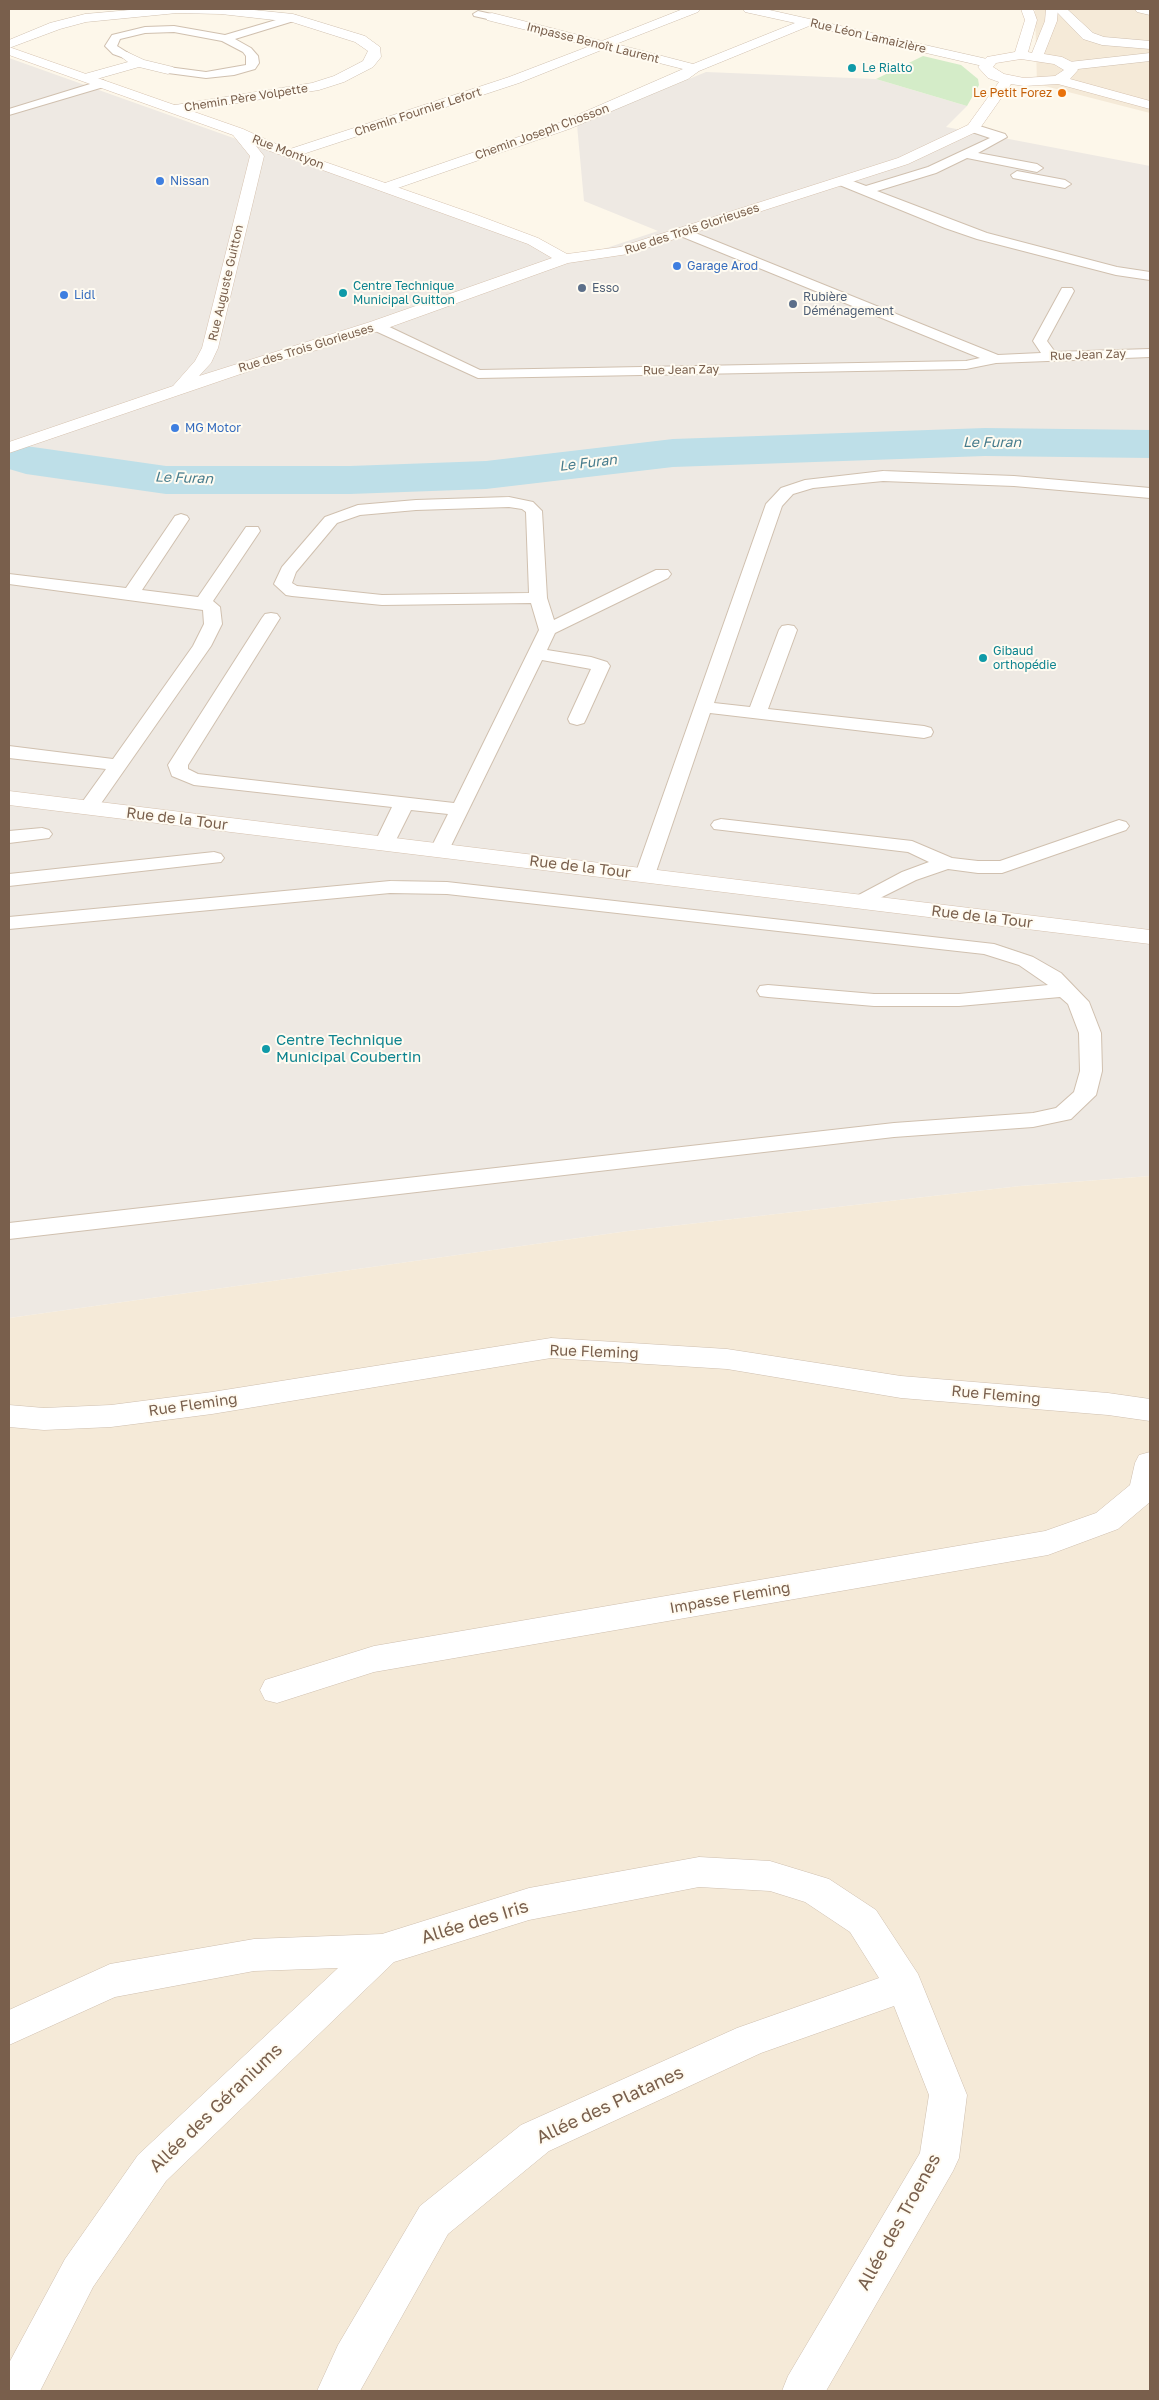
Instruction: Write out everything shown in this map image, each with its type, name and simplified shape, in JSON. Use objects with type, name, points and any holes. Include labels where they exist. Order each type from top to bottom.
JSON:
[{"type":"street","name":"Chemin Père Volpette","points":[[9,44],[55,26],[85,18],[177,9],[221,10],[293,18],[360,39],[375,50],[374,57],[368,64],[314,87],[288,93],[174,109]]},
{"type":"street","name":"Chemin Fournier Lefort","points":[[290,154],[514,80],[694,9]]},
{"type":"street","name":"Rue Léon Lamaizière","points":[[749,9],[987,63]]},
{"type":"street","points":[[1021,55],[1031,20],[1027,9]]},
{"type":"street","points":[[1037,56],[1051,21],[1052,9]]},
{"type":"street","points":[[1060,9],[1088,36],[1102,41],[1150,45]]},
{"type":"street","points":[[1141,9],[1150,11]]},
{"type":"street","name":"Impasse Benoît Laurent","points":[[492,17],[694,68]]},
{"type":"street","name":"Chemin Joseph Chosson","points":[[387,188],[564,126],[684,76],[694,68],[809,22]]},
{"type":"street","name":"Rue Montyon","points":[[9,51],[238,132],[290,154],[532,241],[565,259]]},
{"type":"street","points":[[1069,66],[1069,74],[1058,80],[1036,82],[1007,80],[987,71],[985,67],[987,63],[1000,57],[1021,55],[1057,60],[1069,66],[1150,57]]},
{"type":"street","points":[[86,78],[133,60],[168,70]]},
{"type":"street","name":"Rue des Trois Glorieuses","points":[[9,448],[258,362],[376,326],[565,259],[622,251],[903,161],[973,128],[1007,80]]},
{"type":"street","points":[[1058,80],[1150,105]]},
{"type":"street","name":"Rue Auguste Guitton","points":[[179,390],[202,363],[220,353],[257,156],[238,132]]},
{"type":"street","points":[[254,168],[281,161],[314,162]]},
{"type":"street","points":[[220,353],[258,362]]},
{"type":"street","name":"Rue de la Tour","points":[[9,798],[1150,938]]},
{"type":"street","name":"Rue Fleming","points":[[9,1416],[44,1419],[111,1416],[212,1403],[551,1348],[727,1359],[901,1387],[1108,1404],[1150,1410]]},
{"type":"street","name":"Impasse Fleming","points":[[277,1690],[374,1659],[1048,1543],[1107,1521],[1144,1490],[1150,1462]]},
{"type":"street","name":"Allée des Iris","points":[[9,2028],[110,1981],[254,1956],[382,1950],[539,1903],[699,1872],[770,1876],[816,1890],[863,1921],[905,1986]]},
{"type":"street","name":"Allée des Géraniums","points":[[17,2391],[80,2273],[152,2168],[382,1950]]},
{"type":"street","name":"Allée des Platanes","points":[[338,2391],[353,2360],[434,2220],[535,2138],[750,2040],[905,1986]]},
{"type":"street","name":"Allée des Troenes","points":[[803,2391],[939,2158],[948,2095],[905,1986]]},
{"type":"lane","points":[[478,14],[492,17]]},
{"type":"lane","points":[[225,38],[293,18]]},
{"type":"lane","points":[[133,60],[117,52],[111,46],[116,37],[156,28],[174,29],[225,38],[247,50],[252,56],[253,63],[251,67],[234,72],[206,75],[168,70]]},
{"type":"lane","points":[[11,112],[103,84]]},
{"type":"lane","points":[[866,190],[932,170],[1000,136],[973,128]]},
{"type":"lane","points":[[965,154],[1038,168]]},
{"type":"lane","points":[[995,172],[1007,162]]},
{"type":"lane","points":[[981,169],[1065,184]]},
{"type":"lane","points":[[842,181],[982,236],[1116,271],[1150,276]]},
{"type":"lane","name":"Rue Jean Zay","points":[[683,232],[996,359]]},
{"type":"lane","points":[[1051,357],[1040,341],[1067,291]]},
{"type":"lane","name":"Rue Jean Zay","points":[[376,326],[478,374],[966,365],[996,359],[1150,353]]},
{"type":"lane","points":[[645,875],[774,504],[787,491],[810,483],[884,476],[1014,481],[1150,493]]},
{"type":"lane","points":[[538,598],[382,600],[292,591],[283,584],[288,571],[331,520],[358,510],[416,505],[509,502],[527,505],[534,511],[538,598],[548,630]]},
{"type":"lane","points":[[131,594],[181,519]]},
{"type":"lane","points":[[202,603],[252,531]]},
{"type":"lane","points":[[440,850],[548,630],[662,574]]},
{"type":"lane","points":[[9,579],[202,603],[211,606],[213,624],[202,646],[88,808]]},
{"type":"lane","points":[[271,618],[178,765],[179,772],[194,779],[459,810]]},
{"type":"lane","points":[[757,713],[788,630]]},
{"type":"lane","points":[[536,654],[585,661],[601,666],[577,719]]},
{"type":"lane","points":[[703,707],[924,732]]},
{"type":"lane","points":[[9,752],[118,765]]},
{"type":"lane","points":[[384,844],[404,803]]},
{"type":"lane","points":[[721,825],[912,847],[947,863],[978,867],[1002,866],[1119,826]]},
{"type":"lane","points":[[9,837],[42,834]]},
{"type":"lane","points":[[9,880],[214,858]]},
{"type":"lane","points":[[860,902],[909,876],[947,863]]},
{"type":"lane","points":[[9,923],[390,887],[447,888],[987,948],[1026,961],[1053,978],[1078,1002],[1090,1033],[1091,1071],[1085,1096],[1063,1114],[1032,1120],[874,1132],[9,1231]]},
{"type":"lane","points":[[768,991],[884,1000],[959,1000],[1066,990]]},
{"type":"shaded area","points":[[1035,9],[1150,9],[1150,113],[1037,84]]},
{"type":"shaded area","points":[[9,58],[573,259],[658,231],[584,201],[577,125],[706,72],[876,79],[967,106],[946,127],[1150,166],[1150,1176],[1020,1186],[628,1231],[9,1318]]},
{"type":"shaded area","points":[[1150,1176],[1150,2391],[9,2391],[9,1318],[628,1231],[1020,1186]]},
{"type":"green space","points":[[923,56],[961,65],[978,79],[979,85],[967,106],[876,79]]},
{"type":"waterway","name":"Le Furan","points":[[26,460],[166,480],[350,480],[486,475],[673,453],[985,442],[1150,444]]},
{"type":"place","name":"Le Rialto","points":[[852,68]]},
{"type":"place","name":"Le Petit Forez","points":[[1062,93]]},
{"type":"place","name":"Nissan","points":[[160,181]]},
{"type":"place","name":"Garage Arod","points":[[677,266]]},
{"type":"place","name":"Esso","points":[[582,288]]},
{"type":"place","name":"Centre Technique Municipal Guitton","points":[[343,293]]},
{"type":"place","name":"Lidl","points":[[64,295]]},
{"type":"place","name":"Rubière Déménagement","points":[[793,304]]},
{"type":"place","name":"MG Motor","points":[[175,428]]},
{"type":"place","name":"Gibaud orthopédie","points":[[983,658]]},
{"type":"place","name":"Centre Technique Municipal Coubertin","points":[[266,1049]]}]
